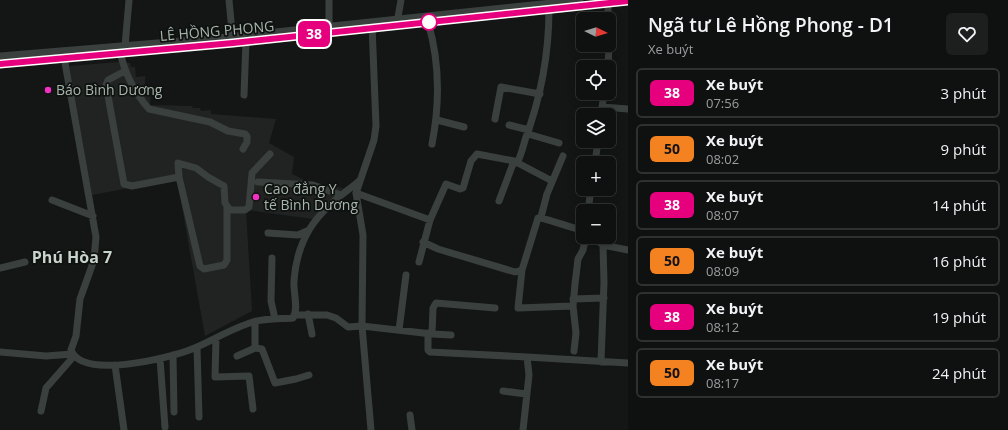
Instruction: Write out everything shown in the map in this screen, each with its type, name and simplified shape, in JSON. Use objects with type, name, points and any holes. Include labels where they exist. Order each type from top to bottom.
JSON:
[{"type":"street","points":[[125,46],[128,0]]},
{"type":"street","points":[[229,0],[233,40]]},
{"type":"street","points":[[329,0],[329,27]]},
{"type":"street","points":[[397,22],[401,0]]},
{"type":"street","name":"LÊ HỒNG PHONG","points":[[397,22],[428,22],[580,0]]},
{"type":"street","name":"LÊ HỒNG PHONG","points":[[0,56],[125,46],[233,40],[246,41],[552,4],[628,1]]},
{"type":"street","points":[[499,202],[528,132],[540,94],[547,51],[552,4]]},
{"type":"street","points":[[428,22],[437,63],[437,120],[432,144]]},
{"type":"street","points":[[371,430],[362,326],[363,236],[356,193],[374,140],[376,126],[372,25]]},
{"type":"street","name":"LÊ HỒNG PHONG","points":[[0,64],[233,40],[329,27],[372,25]]},
{"type":"street","points":[[244,95],[246,41]]},
{"type":"street","points":[[120,52],[125,71],[140,99],[149,109],[210,122],[228,131],[245,134],[247,136],[247,142],[243,149]]},
{"type":"street","points":[[64,57],[93,216],[96,250],[80,299],[76,336],[71,350],[73,355],[80,361],[115,365],[160,359],[197,347],[255,322],[293,318],[294,315],[308,314],[327,315],[336,318],[348,327],[362,326],[451,335]]},
{"type":"street","points":[[125,71],[108,80],[106,84],[124,184],[132,186],[179,177]]},
{"type":"street","points":[[495,119],[501,87],[540,94]]},
{"type":"street","points":[[603,100],[602,107],[628,109]]},
{"type":"street","points":[[437,120],[464,127]]},
{"type":"street","points":[[509,125],[559,144]]},
{"type":"street","points":[[227,207],[230,210],[245,210],[249,207],[252,173],[270,154]]},
{"type":"street","points":[[419,262],[430,220],[446,184],[460,190],[463,188],[471,161],[478,154],[515,162],[552,181]]},
{"type":"street","points":[[563,156],[552,181],[541,217],[538,218],[522,270],[518,308],[573,303],[604,298]]},
{"type":"street","points":[[181,162],[196,168],[208,177],[221,183],[224,186],[225,203],[227,207],[227,260],[224,265],[204,268],[200,266],[179,177],[178,163],[181,162]]},
{"type":"street","points":[[294,315],[294,283],[296,262],[308,231],[321,214],[341,195],[359,181]]},
{"type":"street","points":[[258,182],[313,185],[341,195]]},
{"type":"street","points":[[356,193],[430,220]]},
{"type":"street","points":[[52,200],[93,216]]},
{"type":"street","points":[[541,217],[557,224],[576,228]]},
{"type":"street","points":[[268,233],[298,235],[308,231]]},
{"type":"street","points":[[423,242],[438,249],[515,272],[522,270]]},
{"type":"street","points":[[574,351],[576,324],[573,303],[578,259],[584,244]]},
{"type":"street","points":[[601,362],[604,298],[603,245],[628,250]]},
{"type":"street","points":[[272,258],[271,301],[275,319]]},
{"type":"street","points":[[0,268],[25,262]]},
{"type":"street","points":[[399,330],[406,275]]},
{"type":"street","points":[[495,308],[436,302],[433,308],[428,350],[430,352],[628,363]]},
{"type":"street","points":[[308,314],[312,334]]},
{"type":"street","points":[[255,322],[255,348]]},
{"type":"street","points":[[216,338],[215,376],[249,376],[253,409]]},
{"type":"street","points":[[197,347],[199,417]]},
{"type":"street","points":[[237,356],[255,348],[262,349],[275,383],[296,380],[309,375]]},
{"type":"street","points":[[0,352],[46,356],[73,355]]},
{"type":"street","points":[[41,411],[46,388],[73,355]]},
{"type":"street","points":[[173,355],[174,412]]},
{"type":"street","points":[[523,430],[529,375],[527,357]]},
{"type":"street","points":[[160,359],[165,427]]},
{"type":"street","points":[[115,365],[124,430]]},
{"type":"street","points":[[503,391],[526,394]]},
{"type":"street","points":[[410,415],[412,430]]},
{"type":"shaded area","name":"Cao đẳng Y tế Bình Dương","points":[[118,62],[130,63],[131,67],[135,67],[136,77],[145,76],[145,87],[151,87],[150,105],[193,106],[192,108],[200,108],[201,111],[211,110],[211,114],[276,119],[269,143],[294,157],[292,174],[311,183],[343,188],[321,209],[313,219],[246,210],[252,311],[205,336],[177,179],[92,195],[69,66]]},
{"type":"bus line","name":"38","points":[[0,64],[64,57],[233,43],[628,1]]},
{"type":"place","name":"Báo Bình Dương","points":[[48,90]]},
{"type":"place","name":"Cao đẳng Y tế Bình Dương","points":[[256,197]]},
{"type":"district","name":"Phú Hòa 7","points":[[72,257]]}]
